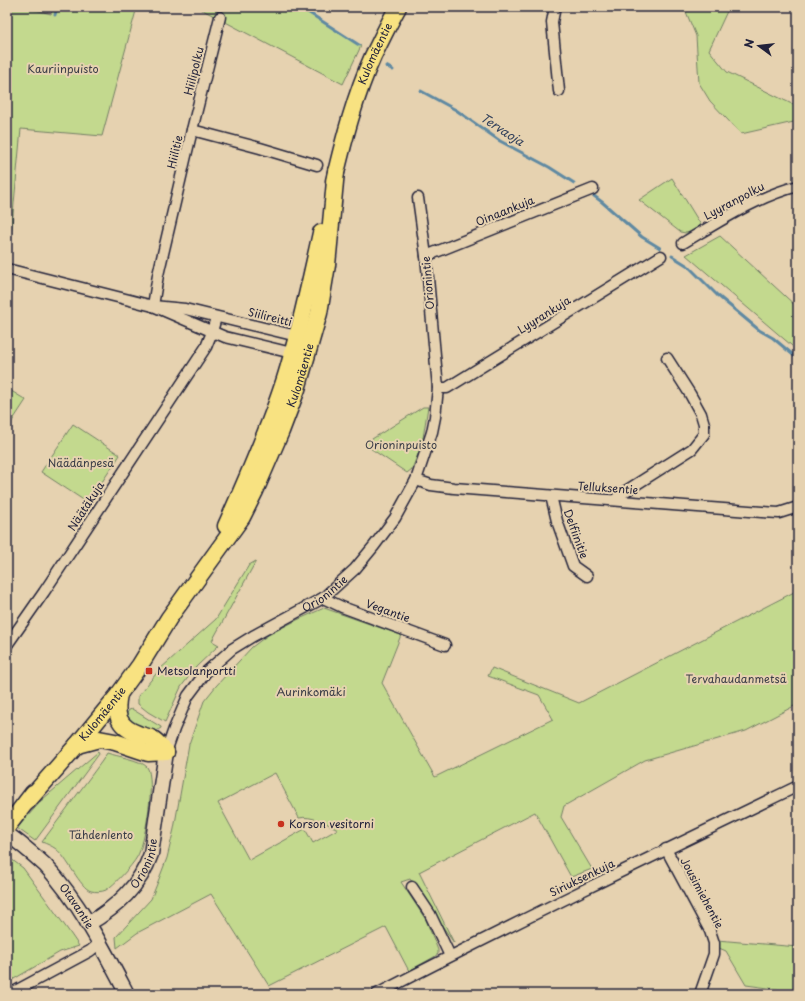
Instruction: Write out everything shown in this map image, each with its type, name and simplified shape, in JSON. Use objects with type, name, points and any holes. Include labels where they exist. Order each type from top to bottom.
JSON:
[{"type":"main road","name":"Kulomäentie","points":[[209,562],[255,463],[285,378],[297,336],[347,127],[373,57],[398,7]]},
{"type":"main road","name":"Kulomäentie","points":[[7,827],[119,694],[140,665],[170,618],[242,517],[256,491],[281,431],[296,389],[319,313],[325,273],[336,171]]},
{"type":"main road","name":"Kulomäentie","points":[[27,802],[70,740],[114,684],[170,618]]},
{"type":"main road","points":[[119,694],[116,707],[118,718],[124,726],[135,733],[153,739],[166,752]]},
{"type":"main road","points":[[77,745],[99,739],[115,742],[148,753],[166,752]]},
{"type":"main road","name":"Orionintie","points":[[88,924],[104,915],[124,898],[142,877],[147,867],[151,854],[166,752]]},
{"type":"main road","name":"Otavantie","points":[[7,834],[20,843],[45,866],[69,894],[100,943],[127,994]]},
{"type":"street","points":[[555,7],[552,22],[559,91]]},
{"type":"street","name":"Hiilipolku","points":[[192,130],[220,17]]},
{"type":"street","name":"Hiilitie","points":[[153,306],[158,276],[192,130],[317,164]]},
{"type":"street","name":"Lyyranpolku","points":[[683,243],[748,205],[779,191],[798,186]]},
{"type":"street","name":"Oinaankuja","points":[[426,256],[593,189]]},
{"type":"street","name":"Orionintie","points":[[166,752],[174,728],[185,703],[196,684],[206,672],[232,649],[323,598],[355,569],[396,518],[416,480],[432,432],[438,388],[426,256],[418,198]]},
{"type":"street","name":"Lyyrankuja","points":[[438,388],[447,388],[661,256]]},
{"type":"street","name":"Siilireitti","points":[[7,269],[153,306],[185,310],[297,336],[309,347]]},
{"type":"street","name":"Siilireitti","points":[[153,306],[226,337],[292,353]]},
{"type":"street","name":"Näätäkuja","points":[[7,645],[44,592],[206,347],[216,317]]},
{"type":"street","points":[[292,353],[309,347]]},
{"type":"street","points":[[615,500],[621,494],[692,449],[704,434],[704,424],[701,414],[667,358]]},
{"type":"street","name":"Telluksentie","points":[[416,480],[454,488],[762,512],[779,513],[798,507]]},
{"type":"street","name":"Delfiinitie","points":[[551,496],[557,521],[573,566],[587,576]]},
{"type":"street","name":"Vegantie","points":[[323,598],[342,607],[445,645]]},
{"type":"street","name":"Siriuksenkuja","points":[[378,994],[450,956],[666,849],[798,786]]},
{"type":"street","name":"Jousimiehentie","points":[[666,849],[710,931],[714,943],[714,954],[700,994]]},
{"type":"street","points":[[412,887],[430,914],[450,956]]},
{"type":"street","points":[[10,994],[90,951],[100,943]]},
{"type":"green space","name":"Kauriinpuisto","points":[[7,7],[24,7],[51,14],[53,7],[137,7],[102,136],[21,129],[9,257],[7,257]]},
{"type":"green space","points":[[197,7],[301,7],[361,46],[343,84]]},
{"type":"green space","points":[[684,7],[729,7],[709,50],[727,72],[798,107],[798,121],[741,134],[710,101],[699,83],[696,36]]},
{"type":"green space","points":[[672,178],[701,225],[690,232],[680,232],[639,200]]},
{"type":"green space","points":[[720,236],[798,308],[798,351],[686,255]]},
{"type":"green space","points":[[8,389],[26,400],[7,429],[7,391]]},
{"type":"green space","name":"Orioninpuisto","points":[[423,407],[428,407],[422,444],[412,469],[407,473],[364,444]]},
{"type":"green space","name":"Näädänpesä","points":[[73,424],[120,455],[88,503],[41,472]]},
{"type":"green space","points":[[256,561],[212,641],[219,645],[196,667],[181,687],[165,722],[148,712],[138,704],[138,696],[160,669],[216,619],[249,565]]},
{"type":"green space","points":[[798,590],[798,704],[746,731],[645,760],[564,806],[561,817],[592,869],[571,877],[535,812],[419,872],[454,943],[410,879],[401,882],[426,920],[438,950],[438,954],[434,957],[409,971],[386,927],[269,986],[211,894],[137,933],[117,948],[116,937],[151,899],[167,858],[174,829],[189,744],[204,701],[252,647],[268,635],[324,608],[401,635],[382,683],[435,777],[553,719],[539,695],[488,676],[492,668],[579,703]],"holes":[[[275,773],[299,818],[304,817],[314,819],[338,829],[313,843],[305,829],[249,860],[218,803]]]},
{"type":"green space","points":[[132,709],[161,728],[151,732],[141,730],[124,718],[129,710]]},
{"type":"green space","points":[[98,752],[99,754],[35,841],[17,828],[43,799]]},
{"type":"green space","name":"Tähdenlento","points":[[107,753],[134,760],[147,767],[150,784],[150,798],[143,840],[135,861],[109,888],[104,891],[94,892],[87,889],[82,884],[65,859],[56,849],[42,842]]},
{"type":"green space","points":[[7,856],[23,868],[79,946],[60,952],[7,983]]},
{"type":"green space","points":[[717,940],[798,947],[798,992],[746,985],[726,951],[719,948]]},
{"type":"waterway","points":[[55,15],[57,7]]},
{"type":"waterway","name":"Tervaoja","points":[[300,7],[359,45]]},
{"type":"waterway","points":[[386,66],[393,70]]},
{"type":"waterway","name":"Tervaoja","points":[[421,91],[456,110],[500,141],[549,167],[574,183]]},
{"type":"waterway","name":"Tervaoja","points":[[594,196],[642,237],[660,248]]},
{"type":"waterway","name":"Tervaoja","points":[[672,256],[688,266],[717,295],[759,330],[773,338],[798,359]]},
{"type":"place","name":"Metsolanportti","points":[[149,671]]},
{"type":"place","name":"Korson vesitorni","points":[[281,824]]},
{"type":"park label","name":"Tervahaudanmetsä","points":[[736,679]]},
{"type":"park label","name":"Aurinkomäki","points":[[311,692]]}]
